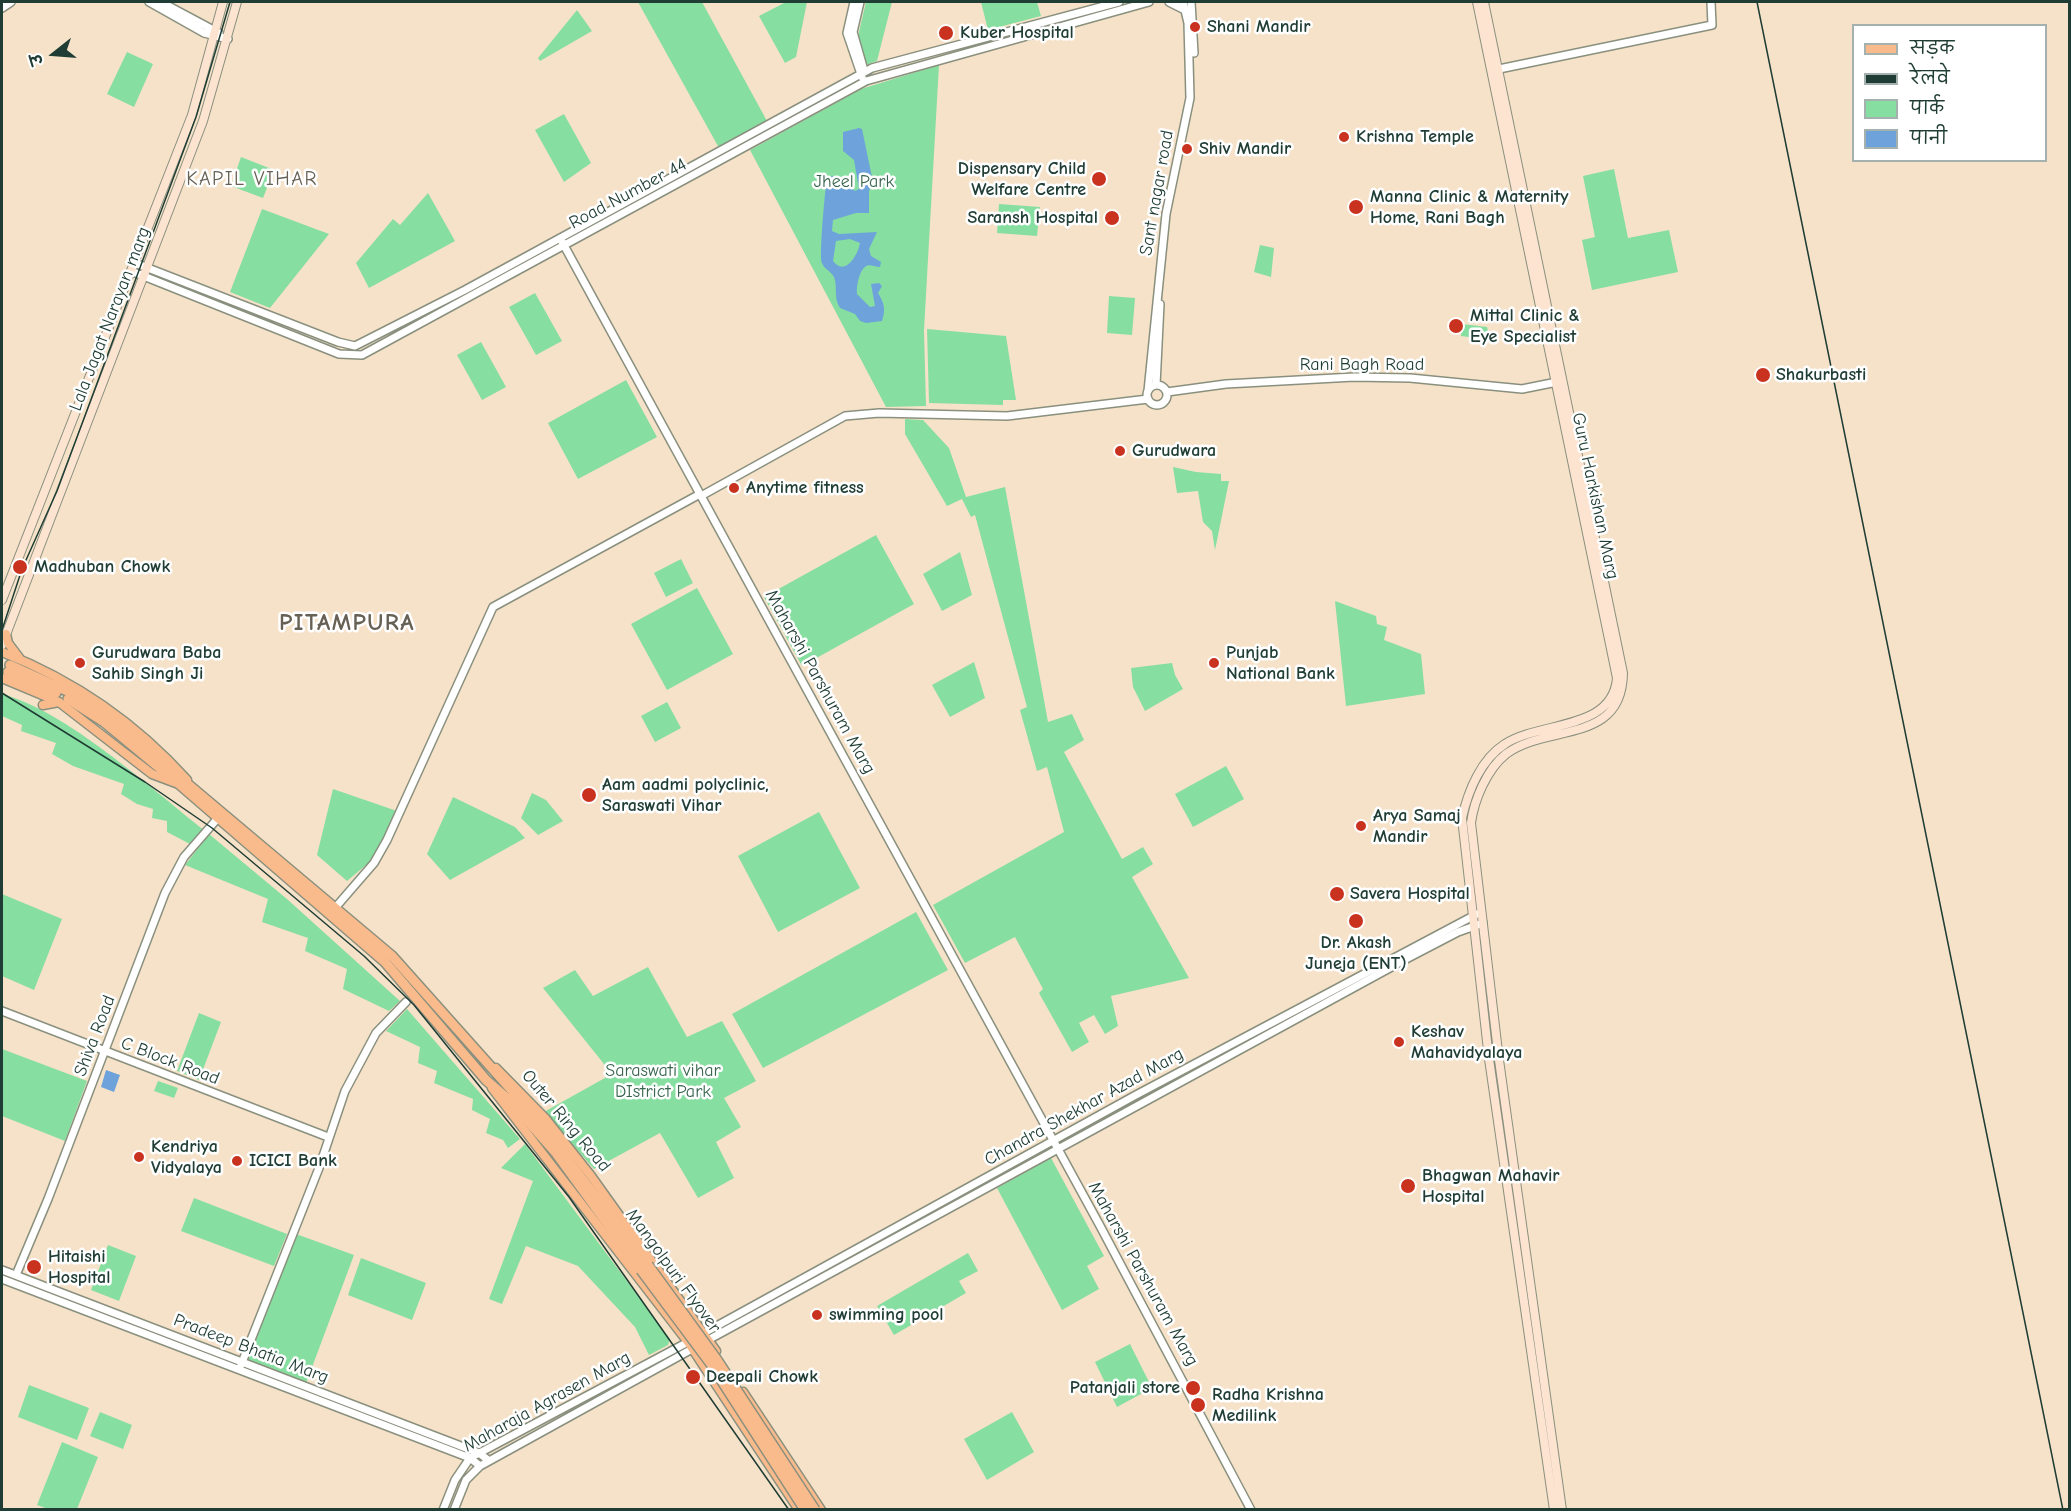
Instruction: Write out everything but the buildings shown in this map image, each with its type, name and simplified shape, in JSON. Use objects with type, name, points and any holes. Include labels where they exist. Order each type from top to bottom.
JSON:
[{"type":"highway","name":"Outer Ring Road","points":[[6,672],[67,691],[108,717],[194,787],[392,956],[489,1062]]},
{"type":"highway","name":"Outer Ring Road","points":[[6,672],[63,696],[104,722],[179,784],[385,962],[486,1080]]},
{"type":"highway","name":"Mangolpuri Flyover","points":[[489,1062],[711,1364],[805,1509]]},
{"type":"highway","name":"Mangolpuri Flyover","points":[[486,1080],[514,1099],[578,1170],[717,1360],[815,1509]]},
{"type":"main road","name":"Lala Jagat Narayan marg","points":[[2,600],[192,115],[223,2]]},
{"type":"main road","name":"Lala Jagat Narayan marg","points":[[2,645],[203,121],[237,2]]},
{"type":"main road","name":"Guru Harkishan Marg","points":[[1477,2],[1497,71],[1623,673],[1618,703],[1603,719],[1511,751],[1492,770],[1475,806],[1472,823],[1481,913],[1562,1509]]},
{"type":"main road","name":"Guru Harkishan Marg","points":[[1484,2],[1617,682],[1610,702],[1599,712],[1508,742],[1482,768],[1462,818],[1473,926],[1510,1204],[1554,1509]]},
{"type":"main road","points":[[6,634],[8,643],[22,661]]},
{"type":"main road","points":[[2,652],[71,684],[112,711],[166,756],[194,787]]},
{"type":"main road","points":[[6,672],[59,702],[152,774],[179,784]]},
{"type":"main road","points":[[43,705],[59,702]]},
{"type":"main road","name":"Outer Ring Road","points":[[489,1062],[516,1085],[546,1118],[591,1176],[706,1336],[820,1509]]},
{"type":"main road","name":"Outer Ring Road","points":[[486,1080],[690,1345],[799,1509]]},
{"type":"main road","points":[[1510,1204],[1520,1203]]},
{"type":"main road","points":[[661,1307],[665,1297],[677,1295]]},
{"type":"main road","points":[[744,1427],[760,1417]]},
{"type":"street","points":[[2,8],[11,2]]},
{"type":"street","points":[[149,2],[228,39]]},
{"type":"street","points":[[161,2],[216,34]]},
{"type":"street","points":[[854,2],[847,33],[864,77]]},
{"type":"street","points":[[860,2],[853,32],[864,77]]},
{"type":"street","name":"Road Number 44","points":[[131,271],[339,354],[355,356],[370,352],[562,241],[888,63],[1119,2]]},
{"type":"street","name":"Road Number 44","points":[[864,77],[1149,2]]},
{"type":"street","points":[[1169,2],[1187,12]]},
{"type":"street","name":"Sant nagar road","points":[[1148,395],[1166,214],[1190,98],[1187,12],[1183,2]]},
{"type":"street","name":"Sant nagar road","points":[[1156,385],[1161,299],[1170,210],[1195,92],[1191,2]]},
{"type":"street","points":[[1497,71],[1712,25],[1711,2]]},
{"type":"street","name":"Road Number 44","points":[[135,262],[338,342],[355,346],[562,241]]},
{"type":"street","name":"Maharshi Parshuram Marg","points":[[562,241],[1189,1388],[1251,1509]]},
{"type":"street","name":"Rani Bagh Road","points":[[1167,392],[1226,384],[1354,377],[1410,378],[1522,389],[1557,382]]},
{"type":"street","points":[[335,908],[375,862],[387,840],[492,607],[845,416],[879,413],[1006,416],[1148,395],[1156,385],[1162,386],[1167,392],[1166,400],[1160,405],[1153,405],[1148,395]]},
{"type":"street","name":"Shiva Road","points":[[16,1275],[105,1052],[153,919],[184,857],[218,818]]},
{"type":"street","name":"Chandra Shekhar Azad Marg","points":[[706,1336],[1054,1140],[1481,913]]},
{"type":"street","name":"Chandra Shekhar Azad Marg","points":[[737,1318],[952,1207],[1408,958],[1483,922]]},
{"type":"street","points":[[239,1370],[314,1179],[327,1137],[361,1058],[376,1033],[406,1002]]},
{"type":"street","name":"C Block Road","points":[[2,1011],[327,1137]]},
{"type":"street","points":[[948,1198],[952,1207]]},
{"type":"street","name":"Pradeep Bhatia Marg","points":[[2,1270],[479,1453],[488,1460]]},
{"type":"street","name":"Pradeep Bhatia Marg","points":[[2,1279],[470,1458],[480,1466]]},
{"type":"street","name":"Maharaja Agrasen Marg","points":[[443,1509],[455,1480],[470,1458],[636,1369],[690,1345]]},
{"type":"street","name":"Maharaja Agrasen Marg","points":[[454,1509],[466,1480],[488,1460],[641,1376],[690,1345]]},
{"type":"street","points":[[636,1369],[641,1376]]},
{"type":"green space","points":[[638,2],[702,2],[767,121],[719,148]]},
{"type":"green space","points":[[786,2],[807,2],[796,57],[785,63],[759,16]]},
{"type":"green space","points":[[866,2],[892,2],[877,61],[866,65],[858,36]]},
{"type":"green space","points":[[981,2],[1037,2],[1041,16],[988,30]]},
{"type":"green space","points":[[577,10],[592,31],[540,61],[538,58]]},
{"type":"green space","points":[[127,52],[153,64],[134,107],[107,94]]},
{"type":"green space","name":"Jheel Park","points":[[939,65],[924,330],[926,406],[886,407],[750,150],[861,89]]},
{"type":"green space","points":[[564,114],[591,163],[564,182],[535,130]]},
{"type":"green space","points":[[241,157],[274,170],[263,198],[231,186]]},
{"type":"green space","points":[[1614,169],[1628,238],[1669,230],[1678,272],[1592,290],[1582,240],[1595,237],[1583,176]]},
{"type":"green space","points":[[428,193],[455,241],[369,288],[356,263],[393,219],[400,225]]},
{"type":"green space","points":[[999,204],[1040,207],[1037,236],[997,233]]},
{"type":"green space","points":[[262,209],[329,234],[270,308],[230,292]]},
{"type":"green space","points":[[1260,245],[1274,248],[1271,277],[1254,272]]},
{"type":"green space","points":[[535,293],[562,341],[536,355],[509,307]]},
{"type":"green space","points":[[1109,296],[1135,298],[1132,335],[1107,333]]},
{"type":"green space","points":[[1462,324],[1487,327],[1489,335],[1477,338],[1461,336]]},
{"type":"green space","points":[[927,329],[1006,336],[1016,400],[1003,400],[1003,405],[929,403]]},
{"type":"green space","points":[[481,342],[506,387],[482,400],[457,355]]},
{"type":"green space","points":[[626,380],[657,437],[578,479],[548,423]]},
{"type":"green space","points":[[905,419],[923,420],[949,448],[966,497],[1005,487],[1048,722],[1072,714],[1084,740],[1064,752],[1122,859],[1143,847],[1153,864],[1132,877],[1189,978],[1111,996],[1118,1026],[1105,1034],[1094,1015],[1079,1023],[1089,1042],[1072,1052],[1039,993],[1043,989],[1015,937],[965,963],[933,905],[1064,832],[1047,767],[1037,771],[1020,710],[1027,707],[975,515],[971,517],[962,499],[947,506],[905,434]]},
{"type":"green space","points":[[1173,467],[1221,474],[1221,481],[1229,481],[1215,550],[1212,531],[1203,522],[1198,491],[1177,493]]},
{"type":"green space","points":[[876,535],[914,604],[802,666],[764,597]]},
{"type":"green space","points":[[960,552],[972,595],[942,611],[923,574]]},
{"type":"green space","points":[[681,559],[693,583],[666,597],[654,573]]},
{"type":"green space","points":[[697,588],[733,654],[667,690],[631,624]]},
{"type":"green space","points":[[1335,601],[1376,616],[1377,624],[1387,627],[1384,640],[1421,654],[1425,694],[1346,706]]},
{"type":"green space","points":[[974,662],[985,698],[950,717],[932,685]]},
{"type":"green space","points":[[1172,663],[1175,675],[1183,689],[1145,711],[1133,687],[1131,668]]},
{"type":"green space","points":[[2,694],[27,703],[80,734],[204,830],[190,844],[167,832],[167,821],[152,818],[153,809],[137,804],[121,794],[124,784],[73,766],[52,754],[56,743],[21,731],[22,725],[2,716]]},
{"type":"green space","points":[[667,702],[681,728],[655,742],[641,716]]},
{"type":"green space","points":[[1226,766],[1244,799],[1193,827],[1175,794]]},
{"type":"green space","points":[[333,789],[397,811],[372,860],[347,881],[317,855]]},
{"type":"green space","points":[[532,793],[546,800],[563,821],[538,835],[521,818]]},
{"type":"green space","points":[[453,797],[515,827],[525,838],[450,880],[427,854]]},
{"type":"green space","points":[[819,812],[860,888],[778,932],[738,856]]},
{"type":"green space","points":[[209,834],[287,899],[400,1001],[389,1011],[343,989],[347,969],[305,951],[308,938],[262,922],[268,899],[185,865]]},
{"type":"green space","points":[[2,894],[62,919],[34,990],[2,976]]},
{"type":"green space","points":[[916,912],[948,970],[763,1068],[732,1014]]},
{"type":"green space","name":"Saraswati vihar DIstrict Park","points":[[648,967],[687,1037],[722,1021],[756,1081],[724,1098],[741,1127],[716,1142],[734,1178],[698,1198],[660,1133],[594,1169],[544,1112],[612,1074],[543,988],[575,970],[593,996]]},
{"type":"green space","points":[[407,1009],[520,1139],[508,1148],[503,1140],[486,1133],[490,1119],[472,1110],[473,1099],[434,1083],[437,1071],[418,1063],[420,1047],[386,1031]]},
{"type":"green space","points":[[199,1013],[221,1022],[199,1080],[177,1071]]},
{"type":"green space","points":[[2,1049],[87,1081],[65,1141],[2,1116]]},
{"type":"green space","points":[[158,1081],[178,1088],[174,1098],[154,1091]]},
{"type":"green space","points":[[525,1144],[670,1339],[668,1345],[649,1355],[635,1327],[578,1266],[526,1246],[502,1304],[489,1299],[533,1181],[501,1168]]},
{"type":"green space","points":[[1051,1158],[1104,1256],[1087,1266],[1099,1289],[1062,1310],[997,1188]]},
{"type":"green space","points":[[194,1198],[287,1234],[274,1266],[181,1231]]},
{"type":"green space","points":[[296,1234],[354,1255],[305,1386],[248,1360]]},
{"type":"green space","points":[[108,1245],[136,1256],[119,1301],[91,1290]]},
{"type":"green space","points":[[968,1253],[978,1271],[959,1281],[966,1293],[894,1335],[877,1306]]},
{"type":"green space","points":[[361,1258],[426,1283],[412,1320],[348,1295]]},
{"type":"green space","points":[[1130,1344],[1152,1388],[1117,1407],[1095,1362]]},
{"type":"green space","points":[[29,1385],[89,1408],[77,1440],[18,1417]]},
{"type":"green space","points":[[100,1412],[132,1425],[123,1449],[90,1436]]},
{"type":"green space","points":[[1012,1412],[1034,1452],[987,1480],[964,1439]]},
{"type":"green space","points":[[62,1442],[98,1457],[77,1509],[48,1509],[37,1505]]},
{"type":"water","points":[[862,129],[873,182],[869,191],[869,213],[856,213],[833,220],[832,231],[839,234],[877,232],[869,249],[871,256],[881,262],[880,267],[869,265],[864,268],[858,279],[857,294],[870,307],[875,306],[871,284],[879,283],[882,286],[878,293],[884,306],[882,321],[866,323],[860,321],[855,314],[840,308],[834,277],[822,263],[827,179],[832,176],[839,177],[855,191],[859,189],[854,160],[843,151],[843,132]],"holes":[[[850,239],[860,243],[854,258],[846,266],[842,267],[833,261],[836,241]]]},
{"type":"water","points":[[106,1070],[120,1075],[114,1092],[101,1087]]},
{"type":"railway","points":[[2,630],[22,569],[57,491],[196,117],[230,2]]},
{"type":"railway","points":[[1757,2],[2063,1510]]},
{"type":"railway","points":[[2,693],[145,782],[212,828],[364,956],[414,1005],[569,1197],[789,1510]]},
{"type":"place","name":"Shani Mandir","points":[[1195,27]]},
{"type":"place","name":"Kuber Hospital","points":[[946,33]]},
{"type":"place","name":"Krishna Temple","points":[[1344,137]]},
{"type":"place","name":"Shiv Mandir","points":[[1187,149]]},
{"type":"place","name":"Dispensary Child Welfare Centre","points":[[1099,179]]},
{"type":"place","name":"Manna Clinic & Maternity Home, Rani Bagh","points":[[1356,207]]},
{"type":"place","name":"Saransh Hospital","points":[[1112,218]]},
{"type":"place","name":"Mittal Clinic & Eye Specialist","points":[[1456,326]]},
{"type":"place","name":"Shakurbasti","points":[[1763,375]]},
{"type":"place","name":"Gurudwara","points":[[1120,451]]},
{"type":"place","name":"Anytime fitness","points":[[734,488]]},
{"type":"place","name":"Madhuban Chowk","points":[[20,567]]},
{"type":"place","name":"Gurudwara Baba Sahib Singh Ji","points":[[80,663]]},
{"type":"place","name":"Punjab National Bank","points":[[1214,663]]},
{"type":"place","name":"Aam aadmi polyclinic, Saraswati Vihar","points":[[589,795]]},
{"type":"place","name":"Arya Samaj Mandir","points":[[1361,826]]},
{"type":"place","name":"Savera Hospital","points":[[1337,894]]},
{"type":"place","name":"Dr. Akash Juneja (ENT)","points":[[1356,921]]},
{"type":"place","name":"Keshav Mahavidyalaya","points":[[1399,1042]]},
{"type":"place","name":"Kendriya Vidyalaya","points":[[139,1157]]},
{"type":"place","name":"ICICI Bank","points":[[237,1161]]},
{"type":"place","name":"Bhagwan Mahavir Hospital","points":[[1408,1186]]},
{"type":"place","name":"Hitaishi Hospital","points":[[34,1267]]},
{"type":"place","name":"swimming pool","points":[[817,1315]]},
{"type":"place","name":"Deepali Chowk","points":[[693,1377]]},
{"type":"place","name":"Patanjali store","points":[[1193,1388]]},
{"type":"place","name":"Radha Krishna Medilink","points":[[1198,1405]]},
{"type":"district","name":"KAPIL VIHAR","points":[[252,179]]},
{"type":"district","name":"PITAMPURA","points":[[347,623]]}]
